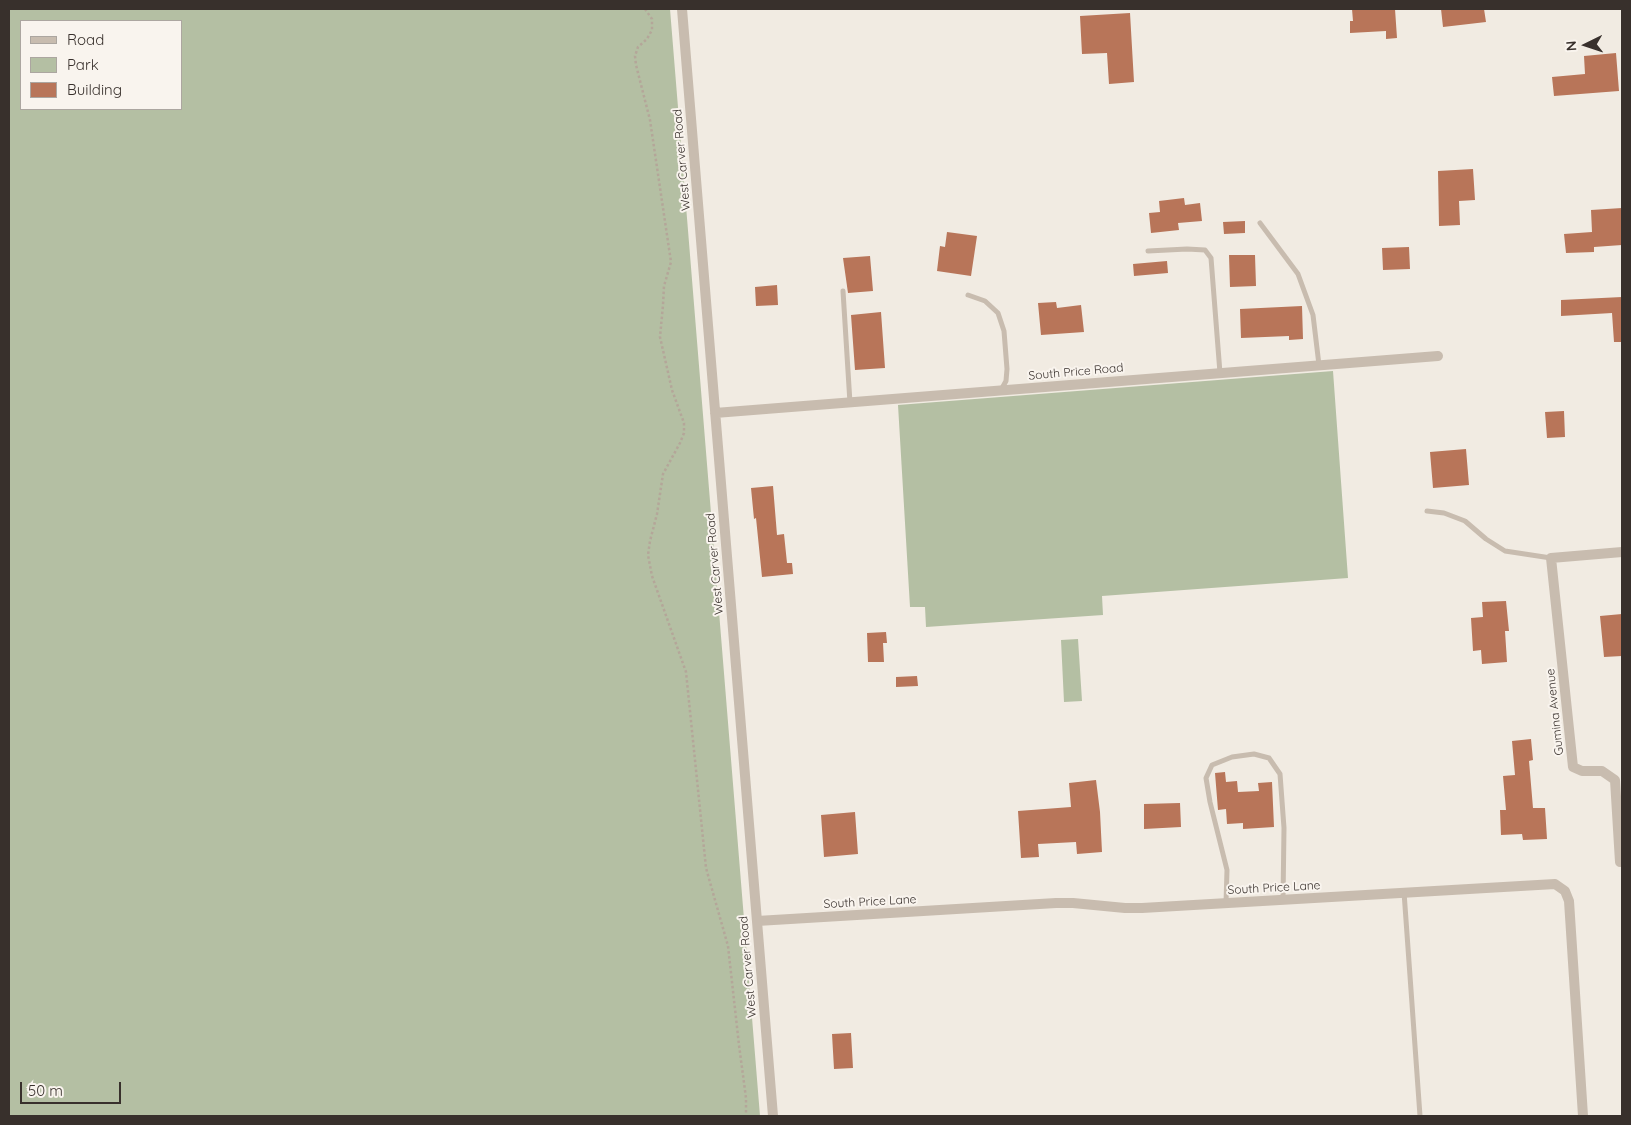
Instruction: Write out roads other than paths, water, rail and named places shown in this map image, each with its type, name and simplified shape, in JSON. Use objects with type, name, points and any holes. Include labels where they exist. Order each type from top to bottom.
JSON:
[{"type":"street","name":"West Carver Road","points":[[682,9],[773,1116]]},
{"type":"street","name":"South Price Road","points":[[716,414],[1438,356]]},
{"type":"street","points":[[1551,558],[1622,552]]},
{"type":"street","name":"Gumina Avenue","points":[[1551,558],[1573,767],[1582,771],[1602,771],[1615,780],[1620,862]]},
{"type":"street","name":"South Price Lane","points":[[757,921],[1056,903],[1124,908],[1555,884],[1565,891],[1569,902],[1583,1116]]},
{"type":"lane","points":[[1260,224],[1298,274],[1313,315],[1319,366]]},
{"type":"lane","points":[[1148,251],[1205,250],[1211,258],[1220,374]]},
{"type":"lane","points":[[843,291],[850,403]]},
{"type":"lane","points":[[968,295],[985,301],[998,313],[1004,331],[1007,368],[1006,381],[1001,391]]},
{"type":"lane","points":[[1427,511],[1444,513],[1465,521],[1486,539],[1505,551],[1551,558]]},
{"type":"lane","points":[[1226,903],[1227,870],[1206,778],[1212,765],[1232,756],[1254,754],[1269,758],[1280,774],[1284,828],[1283,900]]},
{"type":"lane","points":[[1404,892],[1420,1116]]}]
